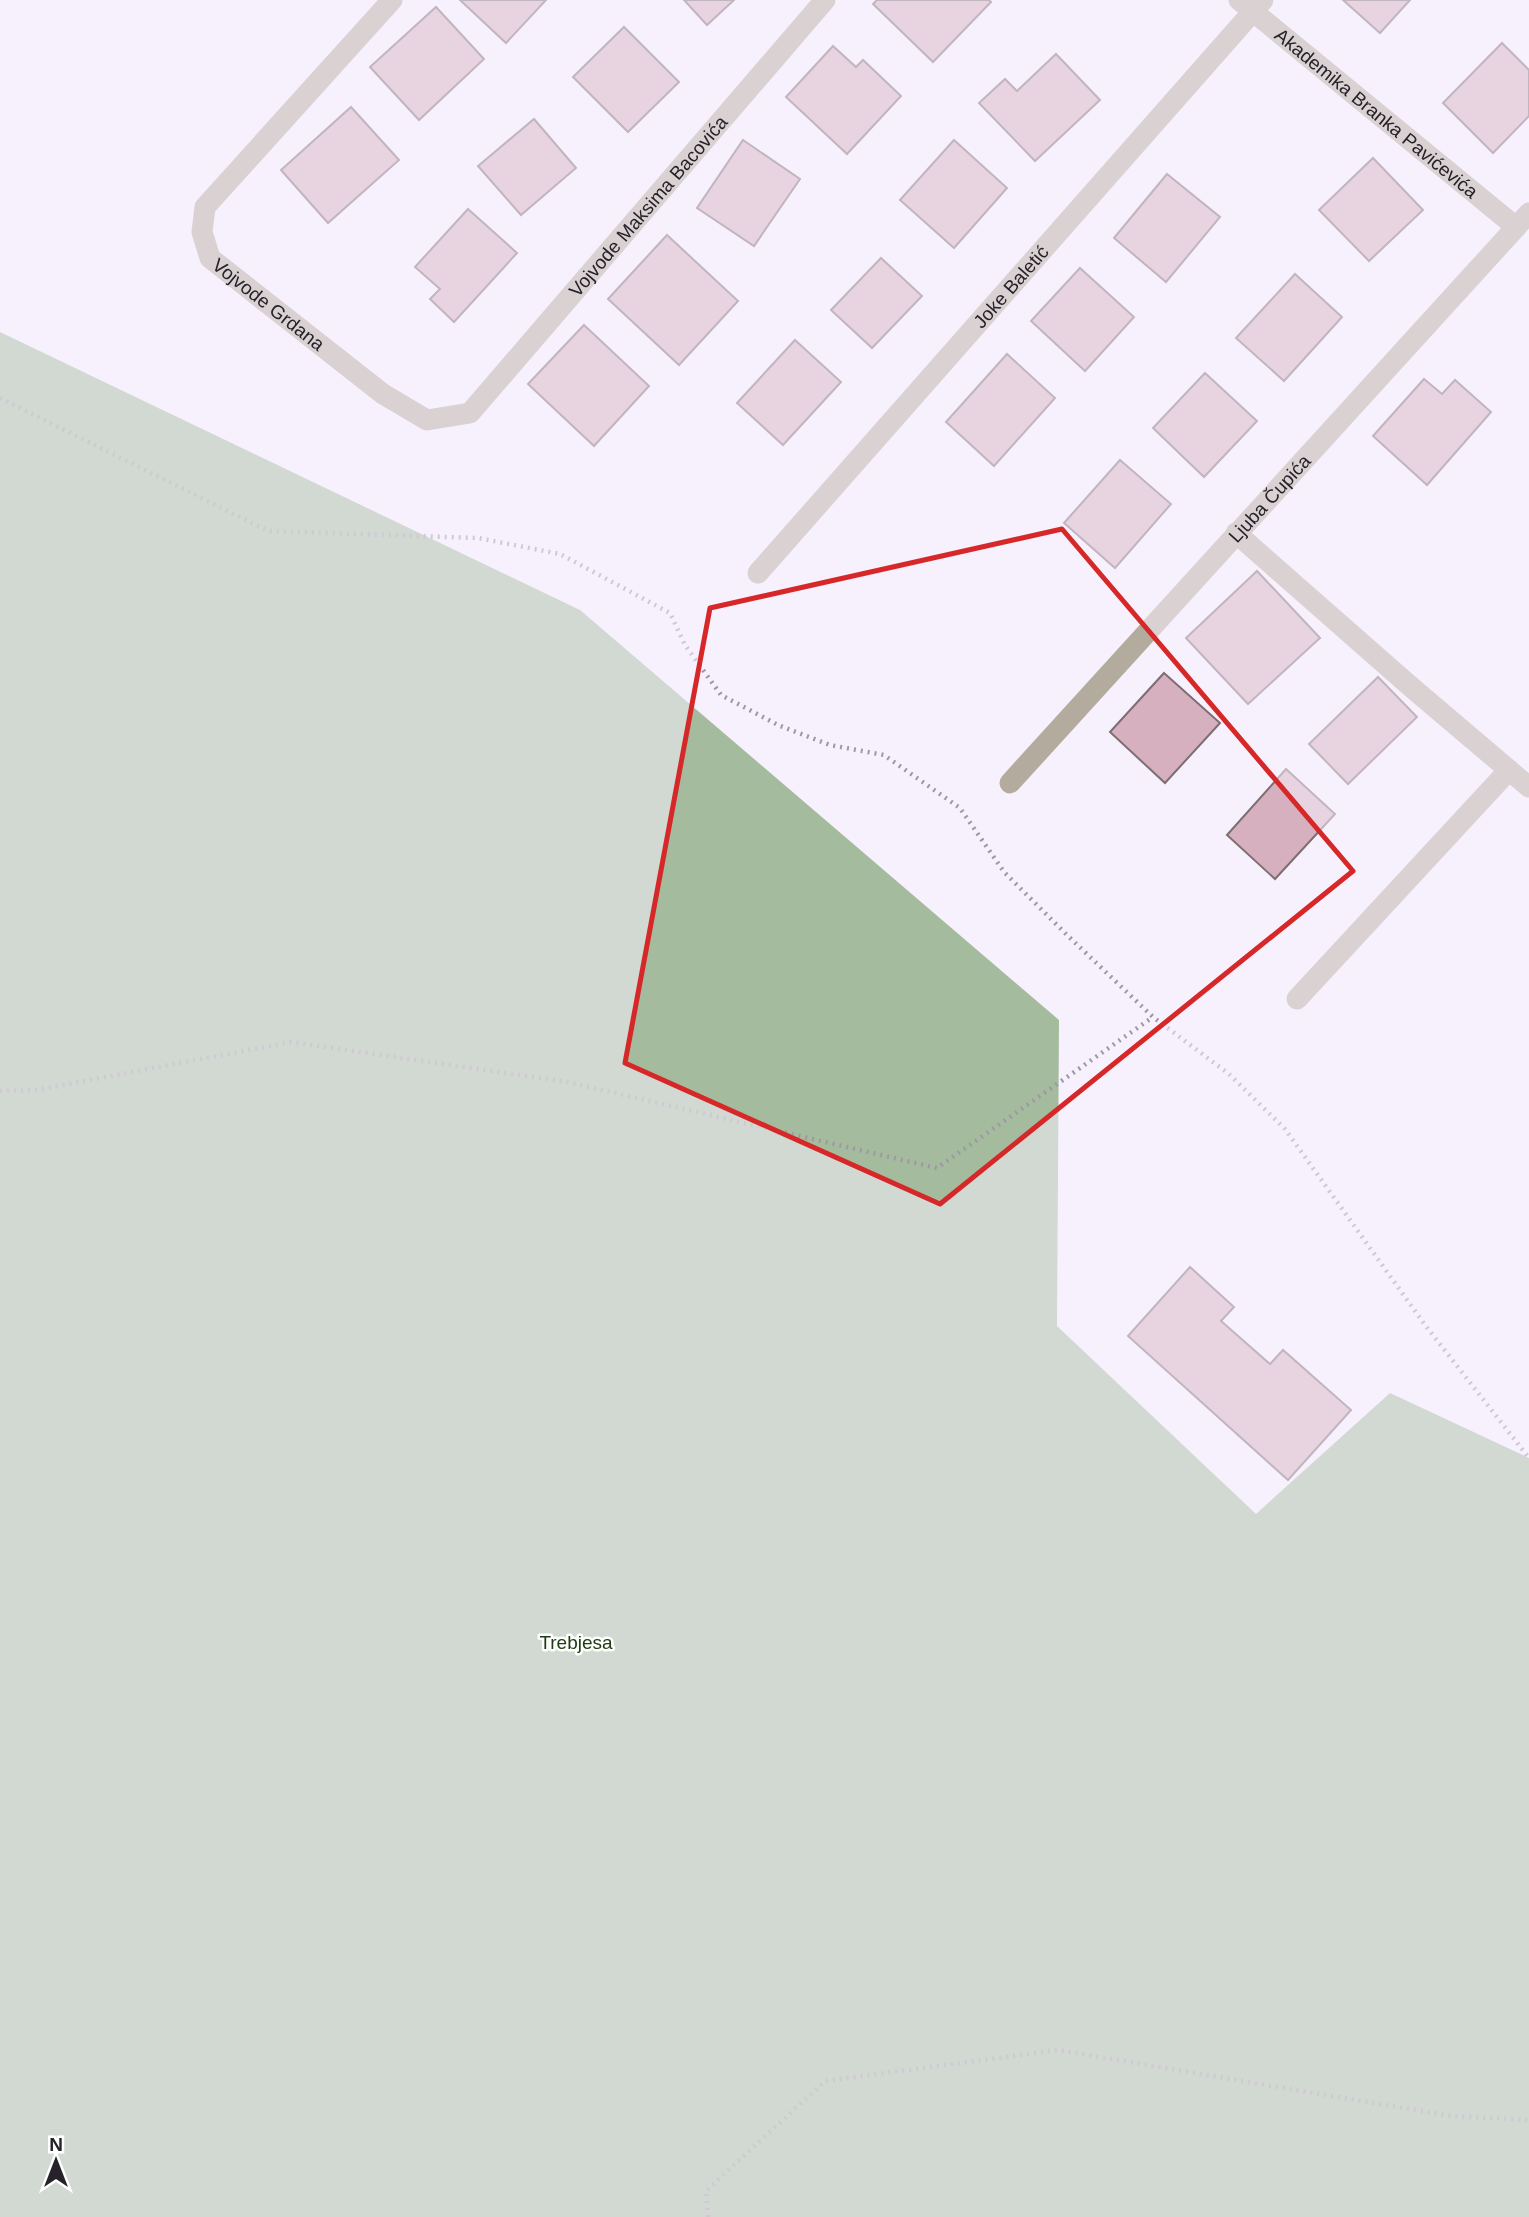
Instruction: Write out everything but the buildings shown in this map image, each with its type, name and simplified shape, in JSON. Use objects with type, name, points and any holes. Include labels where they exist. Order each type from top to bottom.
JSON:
[{"type":"street","name":"Vojvode Grdana","points":[[392,0],[205,207],[202,232],[210,258],[383,394],[427,420],[470,413]]},
{"type":"street","name":"Vojvode Maksima Bacovića","points":[[470,413],[825,0]]},
{"type":"street","name":"Akademika Branka Pavićevića","points":[[1251,4],[1522,220]]},
{"type":"street","name":"Joke Baletić","points":[[758,573],[1251,4]]},
{"type":"street","name":"Ljuba Čupića","points":[[1010,783],[1522,220]]},
{"type":"street","points":[[1237,533],[1529,787]]},
{"type":"street","points":[[1297,999],[1509,770]]},
{"type":"path","points":[[0,398],[268,531],[478,538],[560,554],[670,613],[685,645],[721,695],[778,725],[830,745],[884,755],[960,808],[1004,872],[1153,1017],[1229,1074],[1285,1129],[1425,1325],[1529,1458]]},
{"type":"path","points":[[0,1091],[37,1090],[291,1041],[568,1082],[937,1168],[1153,1017]]},
{"type":"path","points":[[708,2217],[706,2191],[825,2081],[1058,2050],[1451,2116],[1529,2120]]},
{"type":"highlighted area","points":[[1062,529],[1353,871],[940,1204],[625,1063],[710,608]]},
{"type":"green space","name":"Trebjesa","points":[[0,332],[580,610],[1059,1020],[1057,1326],[1256,1514],[1390,1393],[1529,1458],[1529,2217],[0,2217]]}]
